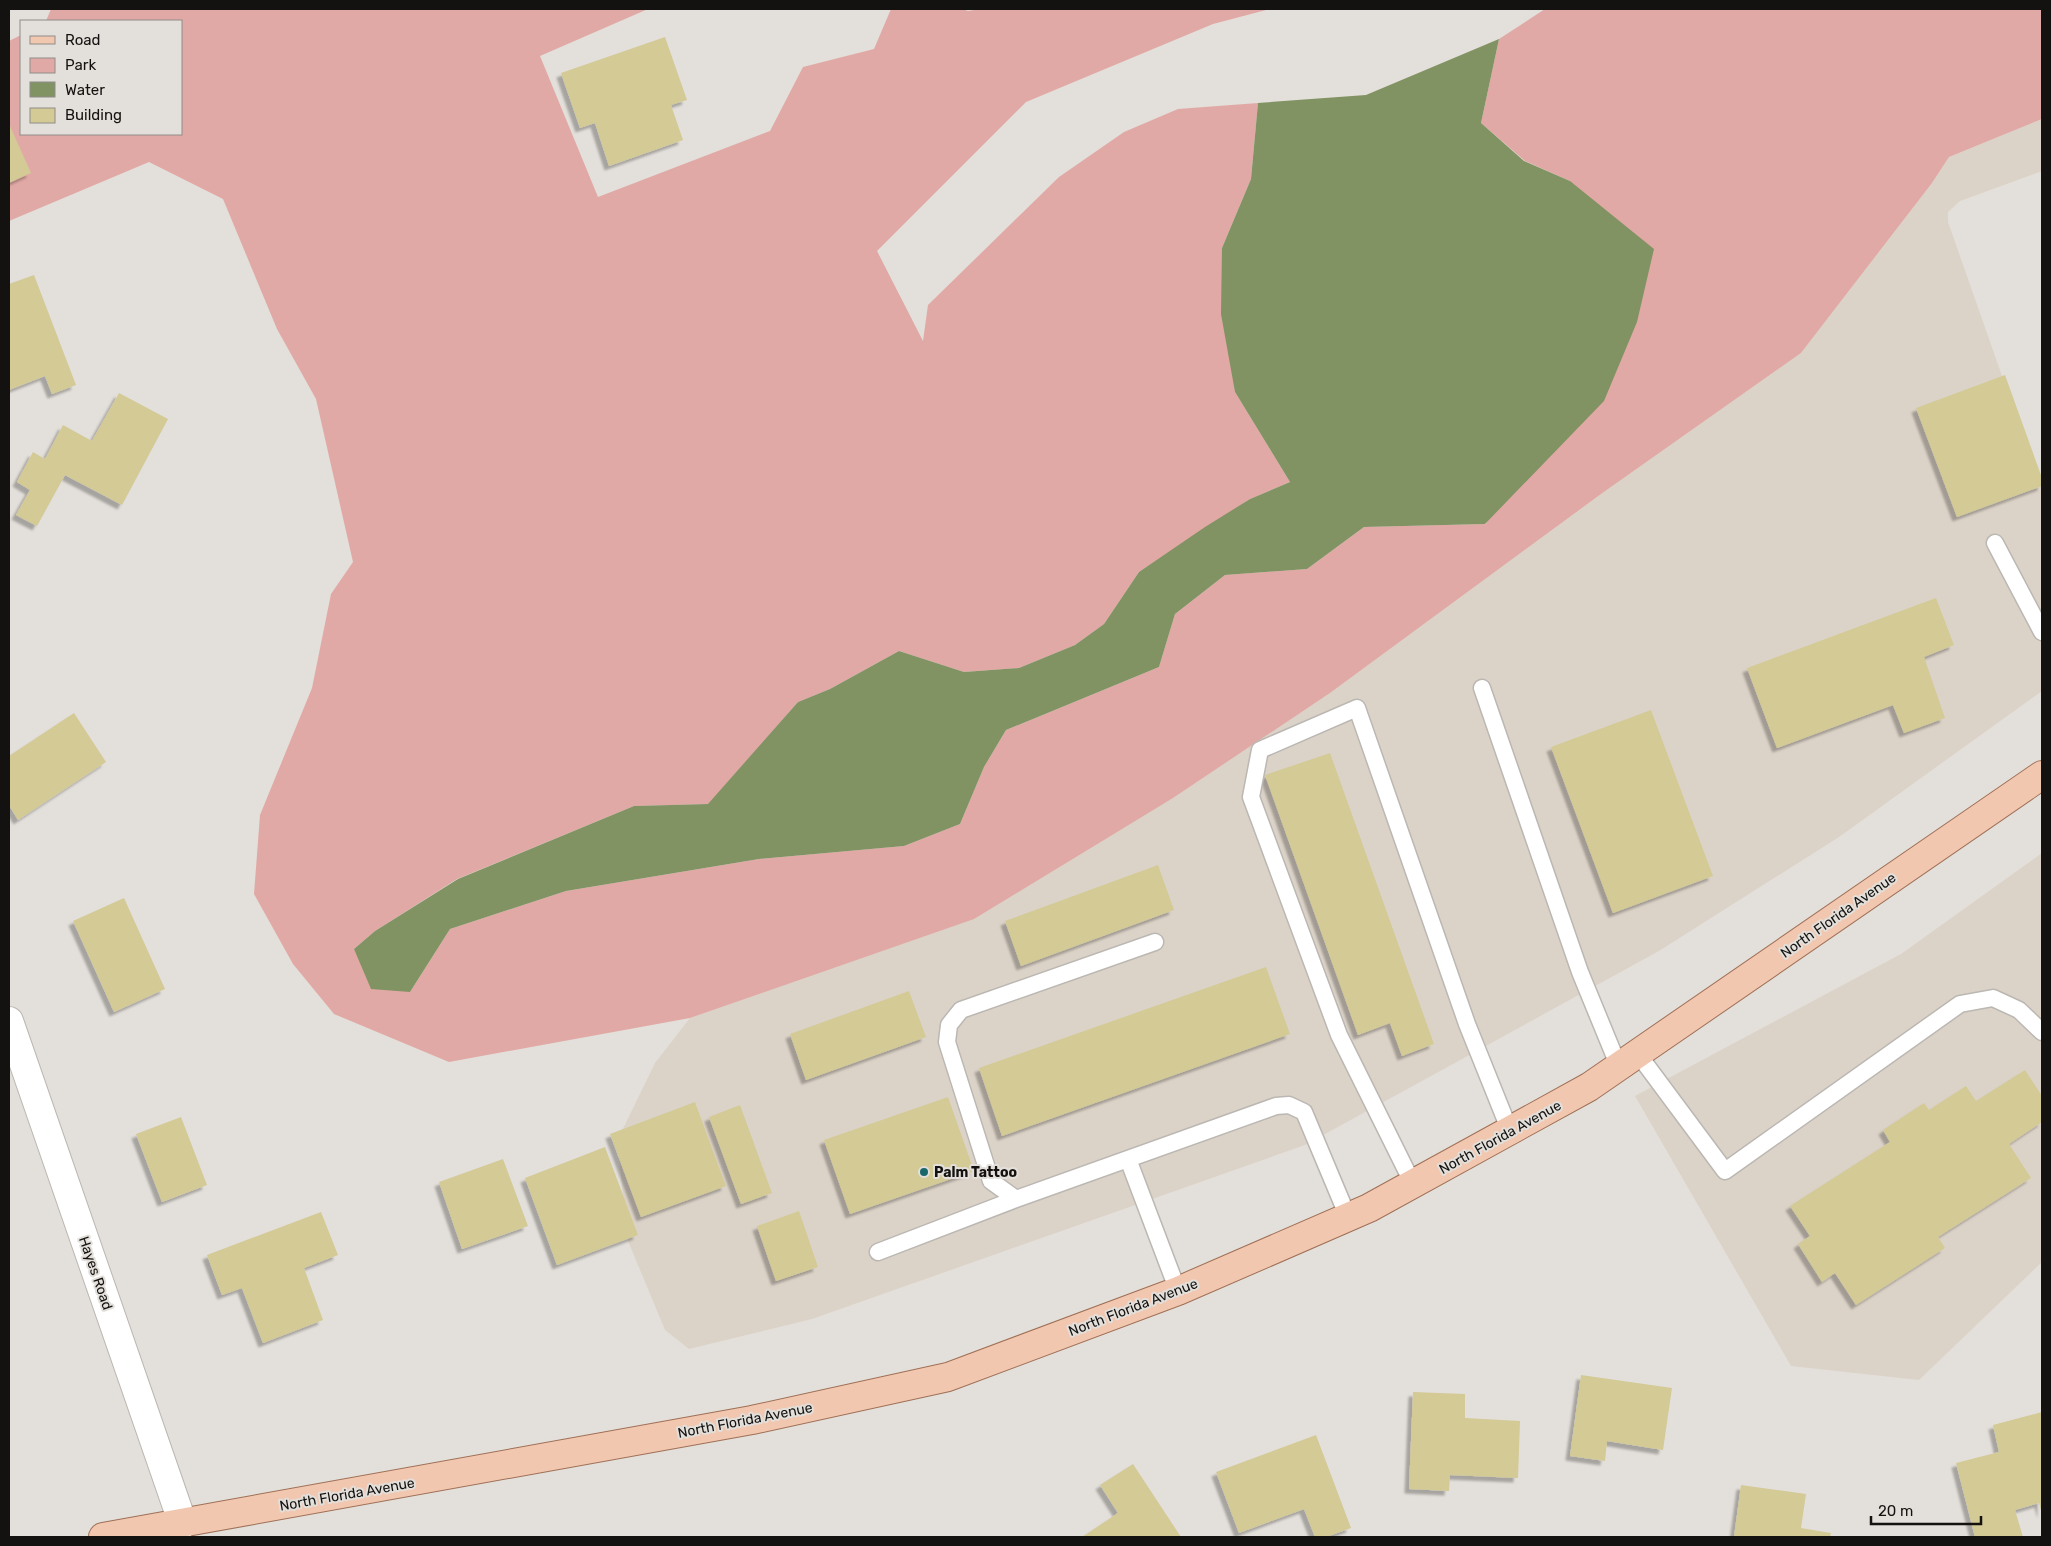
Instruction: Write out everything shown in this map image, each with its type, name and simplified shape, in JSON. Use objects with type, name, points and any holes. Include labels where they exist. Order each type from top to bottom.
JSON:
[{"type":"main road","name":"North Florida Avenue","points":[[104,1537],[172,1530],[752,1420],[948,1377],[1178,1291],[1348,1217],[1413,1184],[1589,1087],[2042,775]]},
{"type":"street","name":"Hayes Road","points":[[9,1021],[172,1530]]},
{"type":"lane","points":[[1995,543],[2042,632]]},
{"type":"lane","points":[[1482,688],[1580,972],[1629,1060],[1725,1171],[1960,1004],[1993,998],[2018,1010],[2042,1032]]},
{"type":"lane","points":[[1413,1184],[1339,1035],[1251,797],[1260,750],[1357,708],[1467,1024],[1510,1131]]},
{"type":"lane","points":[[1016,1199],[991,1181],[946,1042],[949,1025],[961,1010],[1155,942]]},
{"type":"lane","points":[[878,1252],[1016,1199],[1276,1106],[1289,1105],[1304,1112],[1348,1217]]},
{"type":"lane","points":[[1128,1159],[1178,1291]]},
{"type":"shaded area","points":[[2042,119],[2042,171],[1960,201],[1948,212],[1948,222],[2042,490],[2042,691],[1839,837],[1659,951],[1305,1145],[812,1319],[689,1349],[665,1330],[628,1241],[617,1141],[655,1063],[690,1018],[840,965],[1173,798],[1330,693],[1601,494],[1801,353],[1932,183],[1949,157]]},
{"type":"shaded area","points":[[2042,853],[2042,1262],[1919,1380],[1791,1366],[1635,1096],[1901,954]]},
{"type":"green space","points":[[51,9],[648,9],[540,56],[598,197],[770,131],[803,67],[874,49],[891,9],[963,9],[968,11],[980,9],[1270,9],[1213,24],[1026,102],[877,251],[923,341],[928,305],[1059,177],[1124,132],[1178,109],[1258,103],[1251,179],[1222,248],[1235,392],[1290,482],[1250,499],[1139,572],[1104,624],[1075,645],[1019,668],[964,672],[899,651],[830,689],[798,702],[709,804],[634,806],[457,879],[375,931],[354,949],[410,992],[450,929],[566,891],[759,859],[904,846],[960,824],[984,767],[1006,730],[1159,667],[1175,614],[1225,575],[1307,569],[1364,527],[1486,524],[1570,181],[1525,161],[1481,123],[1499,39],[1545,9],[2042,9],[2042,119],[1949,157],[1932,183],[1801,353],[1601,494],[1330,693],[1173,798],[974,919],[690,1018],[449,1062],[334,1014],[293,964],[254,894],[260,815],[312,688],[331,594],[353,562],[316,399],[277,329],[223,199],[149,162],[9,221],[9,41],[20,36],[20,135],[182,135],[182,20],[46,20]]},
{"type":"water","points":[[1499,39],[1481,123],[1524,161],[1570,181],[1654,249],[1637,322],[1604,401],[1485,524],[1364,527],[1307,569],[1225,575],[1175,614],[1159,667],[1006,730],[984,767],[960,824],[904,846],[759,859],[566,891],[450,929],[410,992],[371,989],[354,949],[375,931],[458,879],[634,806],[708,804],[798,702],[830,689],[899,651],[964,672],[1019,668],[1075,645],[1104,624],[1139,572],[1250,499],[1290,482],[1235,392],[1221,314],[1222,248],[1251,179],[1258,103],[1366,95]]},
{"type":"building","points":[[665,37],[687,100],[671,105],[683,140],[609,166],[595,123],[580,128],[561,73]]},
{"type":"building","points":[[9,127],[31,173],[9,183]]},
{"type":"building","points":[[34,275],[76,385],[52,394],[45,376],[9,390],[9,284]]},
{"type":"building","points":[[2005,375],[2042,478],[2042,486],[1957,517],[1916,408]]},
{"type":"building","points":[[119,393],[168,419],[122,505],[65,475],[37,526],[16,515],[30,490],[17,482],[33,452],[45,459],[63,425],[92,441]]},
{"type":"building","points":[[1936,598],[1954,645],[1924,657],[1945,718],[1904,733],[1893,705],[1777,748],[1747,668]]},
{"type":"building","points":[[1651,710],[1713,876],[1613,913],[1551,747]]},
{"type":"building","points":[[74,713],[106,762],[18,820],[9,805],[9,756]]},
{"type":"building","points":[[1330,753],[1434,1044],[1402,1056],[1390,1023],[1358,1035],[1265,775]]},
{"type":"building","points":[[1158,865],[1174,910],[1021,966],[1005,921]]},
{"type":"building","points":[[124,898],[165,989],[114,1012],[73,921]]},
{"type":"building","points":[[1266,967],[1290,1034],[1002,1136],[979,1068]]},
{"type":"building","points":[[909,991],[926,1037],[806,1080],[790,1034]]},
{"type":"building","points":[[2025,1070],[2042,1096],[2042,1122],[2009,1144],[2031,1178],[1938,1237],[1945,1248],[1856,1305],[1835,1273],[1822,1282],[1798,1244],[1810,1236],[1790,1206],[1890,1142],[1883,1130],[1924,1103],[1929,1110],[1966,1086],[1976,1101]]},
{"type":"building","points":[[948,1097],[974,1171],[850,1214],[824,1140]]},
{"type":"building","points":[[695,1102],[726,1186],[641,1217],[610,1134]]},
{"type":"building","points":[[740,1105],[772,1193],[741,1204],[709,1117]]},
{"type":"building","points":[[181,1117],[207,1185],[162,1202],[136,1134]]},
{"type":"building","points":[[605,1147],[638,1235],[557,1265],[525,1178]]},
{"type":"building","points":[[503,1159],[528,1226],[462,1249],[439,1182]]},
{"type":"building","points":[[799,1211],[818,1267],[776,1281],[757,1226]]},
{"type":"building","points":[[321,1212],[338,1255],[304,1268],[323,1320],[263,1343],[242,1288],[222,1295],[207,1255]]},
{"type":"building","points":[[1581,1375],[1672,1388],[1663,1450],[1607,1441],[1605,1461],[1570,1456]]},
{"type":"building","points":[[1413,1392],[1465,1394],[1465,1418],[1520,1421],[1518,1478],[1450,1475],[1449,1491],[1409,1489]]},
{"type":"building","points":[[2042,1412],[2042,1514],[2039,1503],[2015,1510],[2023,1537],[1975,1537],[1956,1463],[1999,1452],[1993,1425]]},
{"type":"building","points":[[1316,1435],[1351,1528],[1326,1537],[1315,1537],[1304,1509],[1239,1533],[1216,1472]]},
{"type":"building","points":[[1133,1464],[1181,1537],[1082,1537],[1118,1513],[1100,1485]]},
{"type":"building","points":[[1741,1485],[1806,1494],[1801,1528],[1831,1533],[1830,1537],[1734,1537]]},
{"type":"place","name":"Palm Tattoo","points":[[924,1172]]}]
